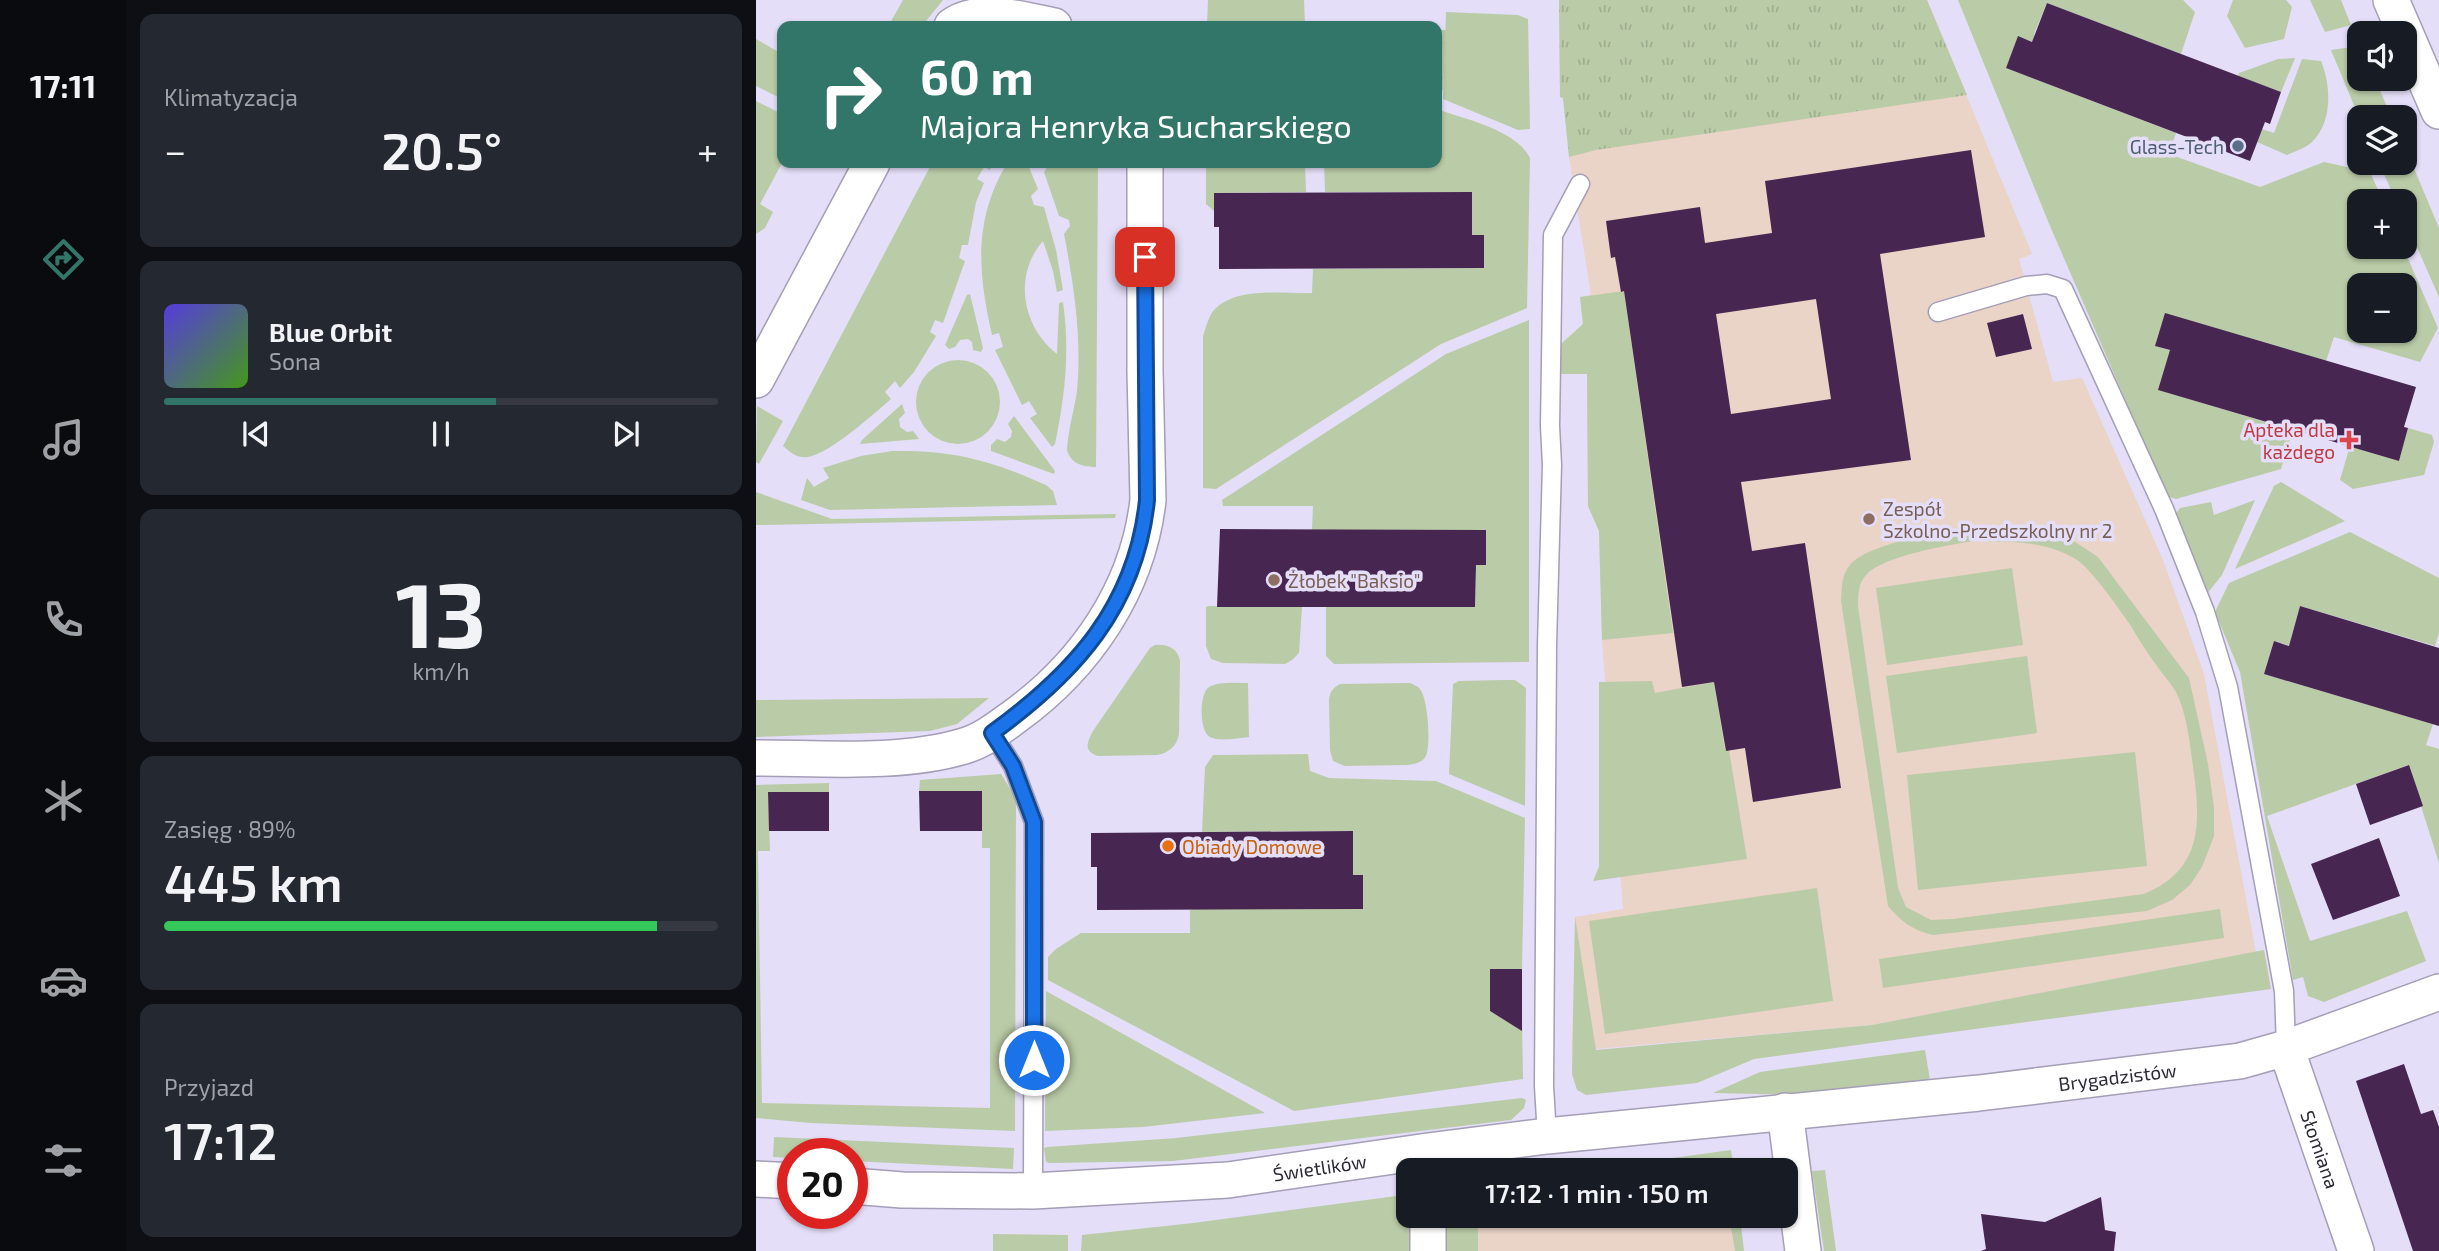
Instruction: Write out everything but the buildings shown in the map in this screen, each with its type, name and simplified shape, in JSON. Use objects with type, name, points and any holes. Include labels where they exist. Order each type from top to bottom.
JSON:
[{"type":"street","points":[[2391,0],[2439,111]]},
{"type":"street","points":[[960,16],[1018,21]]},
{"type":"street","points":[[756,380],[869,168]]},
{"type":"street","points":[[756,758],[906,757],[967,746],[992,733],[1027,707],[1087,649],[1112,612],[1136,559],[1147,500],[1145,168]]},
{"type":"street","name":"Brygadzistów","points":[[1785,1111],[1979,1093],[2240,1061],[2286,1048],[2439,992]]},
{"type":"street","name":"Słomiana","points":[[2286,1048],[2356,1251]]},
{"type":"street","points":[[1785,1111],[1803,1251]]},
{"type":"street","name":"Świetlików","points":[[1442,1158],[1547,1136],[1785,1111]]},
{"type":"street","name":"Świetlików","points":[[868,1187],[1033,1191],[1228,1180],[1396,1164]]},
{"type":"street","points":[[756,1179],[777,1180]]},
{"type":"street","points":[[1428,1228],[1428,1251]]},
{"type":"lane","points":[[1547,1136],[1544,1086],[1553,235],[1580,184]]},
{"type":"lane","points":[[1938,312],[2026,286],[2047,284],[2063,289],[2164,509],[2205,612],[2228,687],[2284,990],[2286,1048]]},
{"type":"lane","points":[[992,733],[1013,766],[1034,822],[1033,1191]]},
{"type":"shaded area","name":"Zespół Szkolno-Przedszkolny nr 2","points":[[1559,0],[1927,0],[2032,254],[2019,259],[2053,382],[2082,378],[2163,560],[2204,674],[2256,952],[1872,1025],[1572,1051],[1575,917],[1623,909],[1602,640],[1599,531],[1588,506],[1587,374],[1561,374],[1561,344],[1583,324],[1580,297],[1591,295],[1569,157],[1563,98],[1560,97]]},
{"type":"shaded area","points":[[1478,1228],[1731,1228],[1735,1251],[1478,1251]]},
{"type":"green space","points":[[903,0],[943,0],[926,21],[891,21]]},
{"type":"green space","points":[[1208,0],[1304,0],[1305,21],[1207,21]]},
{"type":"green space","points":[[1559,0],[1927,0],[1967,95],[1596,150],[1569,157],[1563,98],[1560,97]]},
{"type":"green space","points":[[1958,0],[2183,0],[2195,12],[2181,54],[2047,3],[2034,34],[2036,43],[2018,37],[2006,68],[2176,133],[2169,154],[2260,187],[2324,162],[2347,167],[2347,175],[2371,175],[2378,189],[2347,189],[2347,259],[2408,259],[2414,273],[2347,273],[2347,341],[2334,337],[2326,361],[2155,346],[2175,352],[2168,357],[2159,390],[2293,430],[2281,469],[2176,499],[2167,496],[2050,226]]},
{"type":"green space","points":[[2233,0],[2286,0],[2292,7],[2284,39],[2245,48],[2227,16]]},
{"type":"green space","points":[[2310,0],[2341,0],[2349,21],[2347,21],[2347,26],[2325,32]]},
{"type":"green space","points":[[1446,12],[1518,15],[1528,19],[1530,129],[1518,130],[1443,99]]},
{"type":"green space","points":[[1442,30],[1446,30],[1443,90]]},
{"type":"green space","points":[[756,39],[777,51],[777,96],[756,86]]},
{"type":"green space","points":[[2347,48],[2347,89],[2331,50]]},
{"type":"green space","points":[[2295,58],[2281,92],[2238,76],[2239,73],[2278,59]]},
{"type":"green space","points":[[2302,59],[2321,61],[2327,81],[2327,114],[2319,134],[2312,142],[2287,155],[2257,142],[2262,129],[2274,133]]},
{"type":"green space","points":[[2348,91],[2380,91],[2386,105],[2354,105]]},
{"type":"green space","points":[[756,101],[777,112],[777,168],[779,168],[760,204],[773,212],[765,228],[756,234]]},
{"type":"green space","points":[[1442,111],[1502,133],[1523,148],[1530,158],[1527,308],[1441,344],[1216,489],[1203,488],[1203,336],[1212,313],[1224,302],[1247,294],[1312,293],[1313,269],[1484,268],[1484,235],[1467,235],[1472,226],[1472,192],[1325,192],[1324,168],[1442,168]]},
{"type":"green space","points":[[929,168],[983,168],[977,179],[984,183],[976,202],[968,245],[962,245],[959,258],[965,261],[943,323],[935,320],[930,332],[936,336],[914,372],[900,388],[895,381],[885,392],[891,399],[828,448],[804,457],[791,453],[783,446]]},
{"type":"green space","points":[[1004,168],[1029,168],[1038,189],[1031,196],[1034,205],[1044,207],[1056,250],[1063,290],[1057,292],[1043,241],[1028,269],[1025,285],[1029,315],[1045,343],[1057,354],[1059,303],[1063,302],[1066,338],[1064,391],[1059,426],[1052,447],[1030,418],[1037,414],[1029,401],[1022,405],[995,350],[1003,347],[999,333],[992,335],[984,290],[982,247],[988,205]]},
{"type":"green space","points":[[1047,168],[1098,168],[1096,467],[1078,464],[1071,459],[1067,450],[1078,371],[1078,332],[1064,234],[1070,226],[1069,220],[1059,216],[1044,172]]},
{"type":"green space","points":[[1206,168],[1305,168],[1306,192],[1214,193],[1214,211],[1206,204]]},
{"type":"green space","points":[[2384,175],[2417,175],[2439,228],[2439,297],[2417,247],[2417,189],[2391,189]]},
{"type":"green space","points":[[2417,279],[2438,328],[2420,362],[2355,343],[2417,343]]},
{"type":"green space","points":[[1624,291],[1673,633],[1602,640],[1599,531],[1588,506],[1587,374],[1561,374],[1561,344],[1583,324],[1580,297]]},
{"type":"green space","points":[[970,294],[983,348],[981,352],[973,350],[972,342],[968,339],[960,340],[955,347],[949,349],[945,345],[967,295]]},
{"type":"green space","points":[[1529,320],[1529,662],[1334,664],[1326,656],[1326,607],[1475,607],[1476,573],[1312,530],[1313,506],[1223,506],[1222,500],[1446,354]]},
{"type":"green space","points":[[950,360],[966,360],[982,367],[993,378],[1000,394],[997,418],[988,432],[966,444],[950,444],[934,437],[923,426],[916,410],[916,394],[923,378],[934,367]]},
{"type":"green space","points":[[902,404],[905,413],[899,419],[900,427],[907,432],[913,431],[919,439],[860,444],[862,440]]},
{"type":"green space","points":[[757,406],[783,421],[759,464],[756,462]]},
{"type":"green space","points":[[1014,416],[1055,471],[1054,474],[991,451],[991,445],[997,439],[1005,442],[1011,437],[1012,431],[1008,424]]},
{"type":"green space","points":[[2408,428],[2432,435],[2434,442],[2424,475],[2353,489],[2340,480],[2350,446],[2399,461]]},
{"type":"green space","points":[[892,451],[934,452],[989,463],[1046,485],[1053,491],[1057,505],[830,510],[801,500],[807,478],[814,487],[829,478],[823,468],[861,456]]},
{"type":"green space","points":[[2281,482],[2345,521],[2235,569],[2274,486]]},
{"type":"green space","points":[[756,492],[832,519],[1116,514],[1115,518],[756,525]]},
{"type":"green space","points":[[2255,500],[2222,575],[2206,595],[2175,515],[2180,508],[2211,502],[2214,515]]},
{"type":"green space","points":[[1978,525],[2027,527],[2069,538],[2098,557],[2189,678],[2208,764],[2214,808],[2214,836],[2202,867],[2190,885],[2172,900],[2147,911],[1933,935],[1908,925],[1888,906],[1841,601],[1842,582],[1850,565],[1874,550],[1910,539]],"holes":[[[1974,541],[2040,545],[2077,560],[2113,601],[2174,689],[2187,725],[2195,780],[2195,838],[2189,855],[2179,870],[2164,883],[2144,894],[1953,919],[1931,920],[1906,907],[1898,888],[1858,606],[1859,590],[1866,575],[1886,562]]]},
{"type":"green space","points":[[2350,532],[2439,578],[2439,633],[2435,646],[2300,606],[2291,638],[2294,647],[2274,641],[2264,674],[2433,724],[2426,745],[2439,749],[2439,863],[2408,765],[2267,816],[2310,941],[2407,911],[2426,961],[2324,1002],[2308,996],[2303,977],[2293,980],[2240,672],[2215,612],[2229,583]]},
{"type":"green space","points":[[2012,568],[2023,645],[1887,665],[1876,588]]},
{"type":"green space","points":[[1206,607],[1302,607],[1299,653],[1285,664],[1223,663],[1211,659],[1206,646]]},
{"type":"green space","points":[[1155,645],[1171,648],[1177,652],[1180,660],[1179,733],[1175,745],[1157,755],[1093,754],[1088,746],[1093,731],[1150,648]]},
{"type":"green space","points":[[2027,656],[2037,733],[1897,753],[1886,676]]},
{"type":"green space","points":[[1515,680],[1526,688],[1525,806],[1449,774],[1453,684],[1459,681]]},
{"type":"green space","points":[[1652,681],[1655,693],[1714,682],[1725,750],[1729,750],[1747,859],[1593,881],[1599,867],[1599,682]]},
{"type":"green space","points":[[1248,683],[1249,737],[1224,739],[1206,734],[1202,721],[1202,704],[1209,687]]},
{"type":"green space","points":[[1410,683],[1420,689],[1425,702],[1428,722],[1426,756],[1418,763],[1407,765],[1345,766],[1333,761],[1330,750],[1329,700],[1334,688],[1340,684]]},
{"type":"green space","points":[[989,698],[957,724],[930,731],[756,737],[756,700]]},
{"type":"green space","points":[[2135,752],[2147,866],[1918,890],[1907,775]]},
{"type":"green space","points":[[1308,754],[1310,771],[1329,778],[1436,781],[1525,818],[1522,969],[1490,969],[1490,1011],[1505,1020],[1522,1021],[1523,1079],[1294,1111],[1048,980],[1048,957],[1081,933],[1190,933],[1190,910],[1347,875],[1353,831],[1202,832],[1205,767],[1213,755]]},
{"type":"green space","points":[[1001,774],[1016,798],[1015,1131],[810,1123],[756,1118],[756,785],[829,783],[829,792],[768,793],[770,851],[758,851],[762,1103],[990,1108],[990,848],[982,848],[982,791],[919,791],[920,780]]},
{"type":"green space","points":[[1817,888],[1833,1001],[1605,1034],[1589,921]]},
{"type":"green space","points":[[2220,909],[2224,938],[1883,988],[1879,959]]},
{"type":"green space","points":[[1575,917],[1596,1050],[1872,1025],[2264,950],[2271,989],[1754,1059],[1697,1083],[1586,1095],[1577,1090],[1572,1074]]},
{"type":"green space","points":[[1046,991],[1265,1113],[1143,1127],[1045,1131]]},
{"type":"green space","points":[[1925,1050],[1930,1080],[1809,1095],[1713,1093],[1760,1072]]},
{"type":"green space","points":[[1522,1098],[1526,1100],[1524,1108],[1511,1120],[1173,1161],[1049,1163],[1046,1162],[1044,1148],[1176,1138]]},
{"type":"green space","points":[[774,1137],[796,1138],[777,1138],[777,1157],[773,1157]]},
{"type":"green space","points":[[868,1141],[1014,1148],[1013,1169],[868,1162]]},
{"type":"green space","points":[[1731,1150],[1732,1158],[1673,1158]]},
{"type":"green space","points":[[1825,1170],[1836,1251],[1824,1251],[1812,1171]]},
{"type":"green space","points":[[1396,1196],[1396,1228],[1416,1228],[1416,1251],[1081,1251],[1082,1235]]},
{"type":"green space","points":[[1439,1228],[1478,1228],[1478,1251],[1440,1251]]},
{"type":"green space","points":[[1731,1228],[1741,1228],[1744,1251],[1735,1251]]},
{"type":"green space","points":[[993,1234],[1068,1235],[1068,1251],[993,1251]]},
{"type":"place","name":"Glass-Tech","points":[[2238,146]]},
{"type":"place","name":"Apteka dla każdego","points":[[2349,440]]},
{"type":"place","name":"Zespół Szkolno-Przedszkolny nr 2","points":[[1869,519]]},
{"type":"place","name":"Żłobek \"Baksio\"","points":[[1274,580]]},
{"type":"place","name":"Obiady Domowe","points":[[1168,846]]},
{"type":"route","points":[[1034,1060],[1034,822],[1013,766],[992,733],[1027,707],[1087,649],[1112,612],[1136,559],[1147,500],[1145,257]]}]
